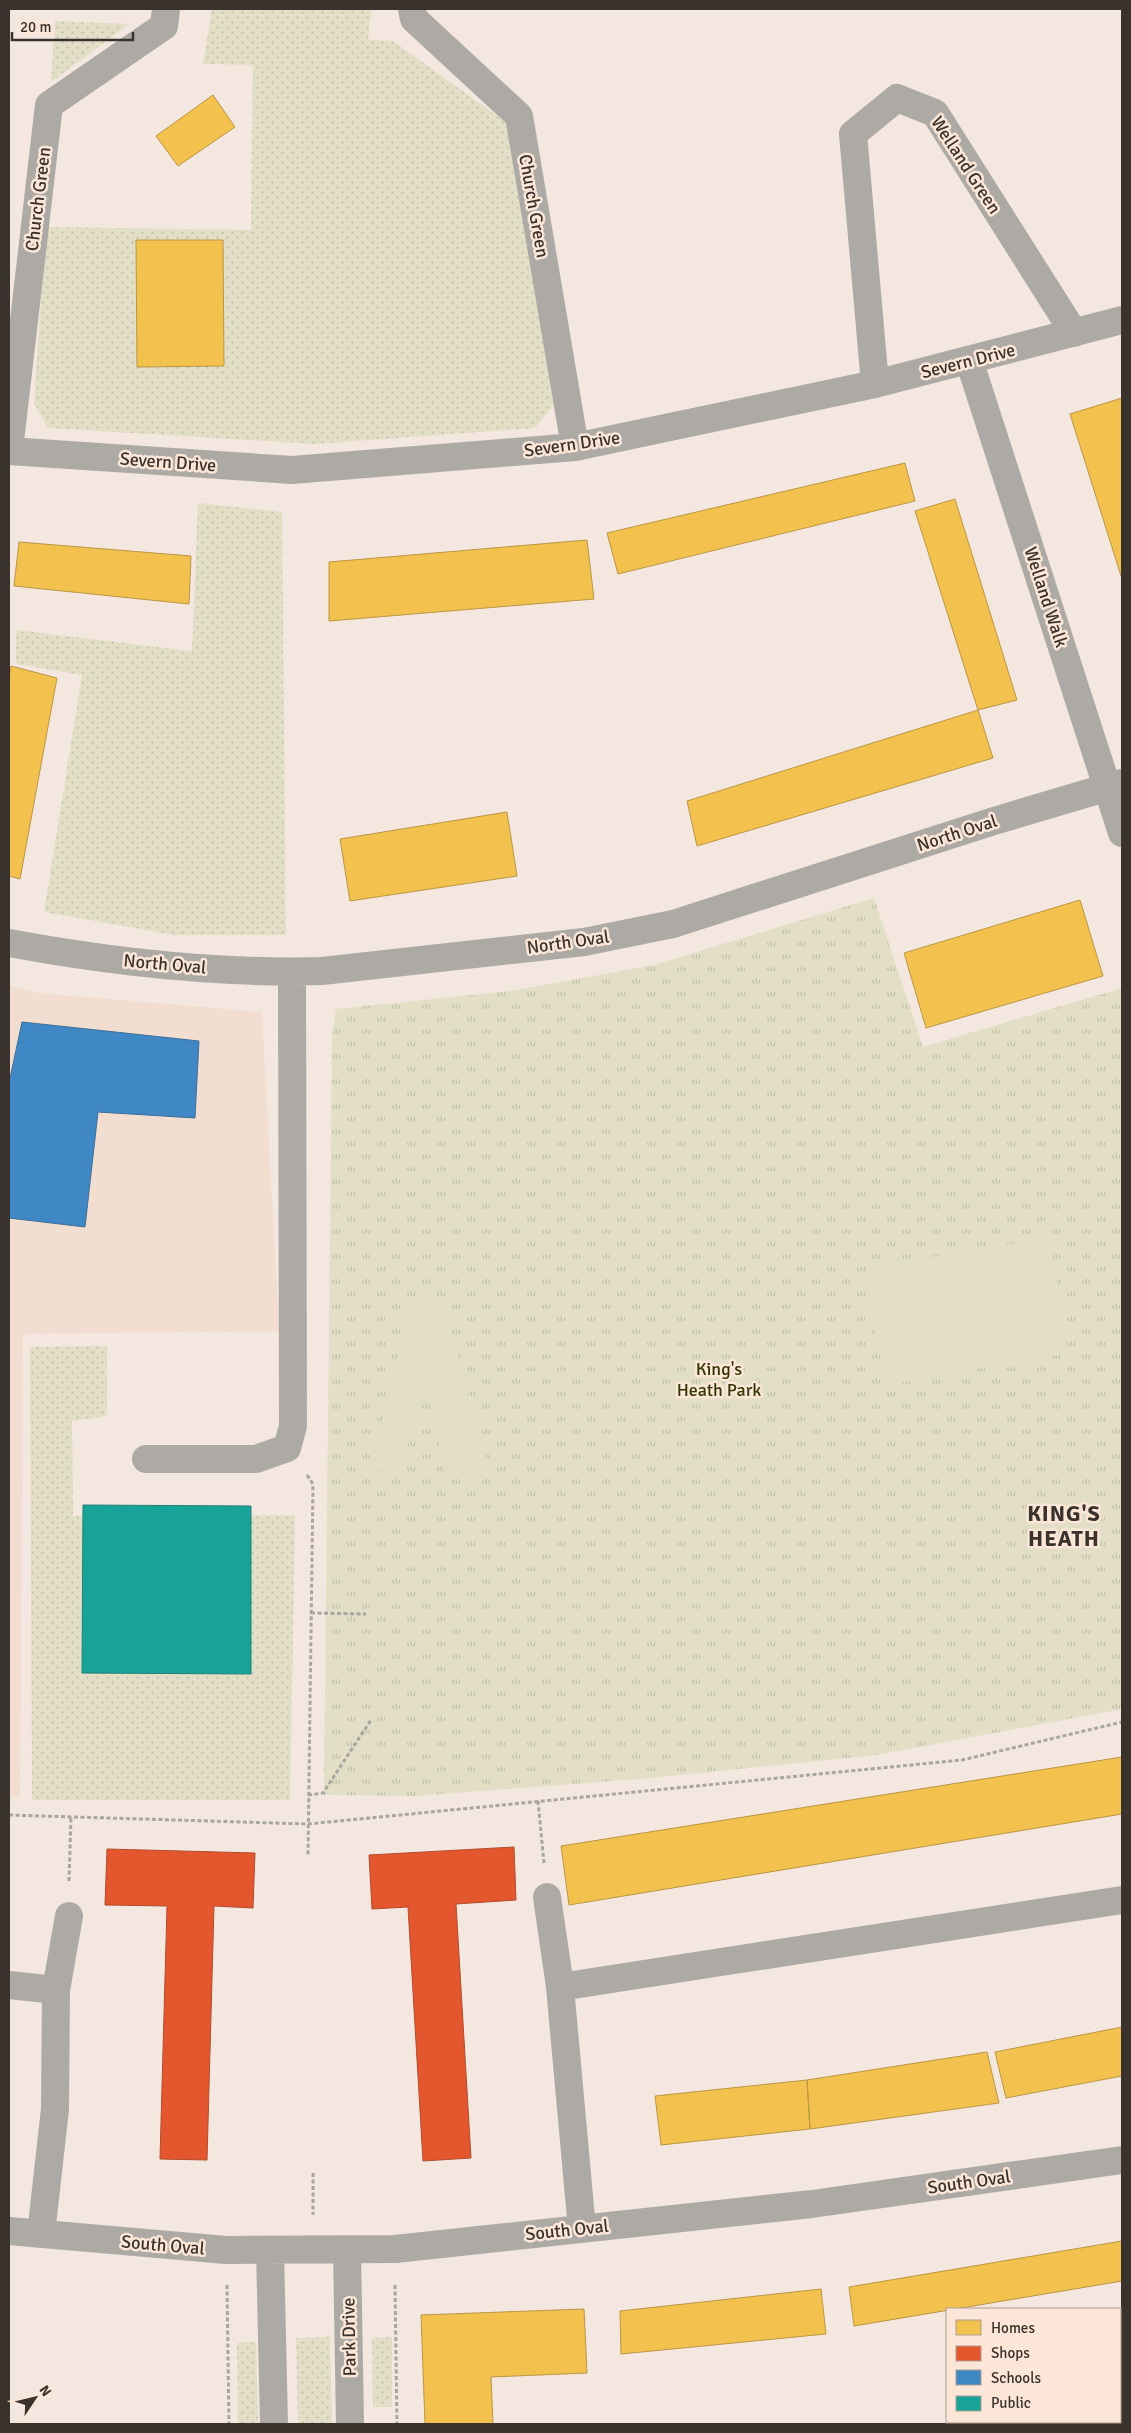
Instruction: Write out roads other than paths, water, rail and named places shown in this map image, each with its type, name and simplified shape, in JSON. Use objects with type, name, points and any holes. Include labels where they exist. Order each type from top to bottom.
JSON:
[{"type":"street","name":"Church Green","points":[[9,450],[49,105],[164,26],[166,9]]},
{"type":"street","name":"Church Green","points":[[412,9],[414,19],[519,116],[576,447]]},
{"type":"street","name":"Welland Green","points":[[875,384],[853,134],[897,98],[935,113],[1074,334]]},
{"type":"street","name":"Severn Drive","points":[[9,450],[292,470],[576,447],[875,384],[1074,334],[1122,320]]},
{"type":"street","name":"Welland Walk","points":[[969,360],[1116,785],[1122,833]]},
{"type":"street","name":"North Oval","points":[[9,943],[75,955],[186,968],[292,972],[322,971],[584,942],[673,924],[994,821],[1116,785]]},
{"type":"street","points":[[146,1459],[256,1459],[288,1448],[293,1426],[292,972]]},
{"type":"street","points":[[547,1897],[560,1987],[582,2229]]},
{"type":"street","points":[[560,1987],[1122,1900]]},
{"type":"street","points":[[41,2234],[54,2109],[56,1990],[69,1916]]},
{"type":"street","points":[[9,1985],[56,1990]]},
{"type":"street","name":"South Oval","points":[[9,2231],[226,2250],[395,2250],[812,2204],[1122,2160]]},
{"type":"street","points":[[270,2250],[274,2424]]},
{"type":"street","name":"Park Drive","points":[[347,2250],[350,2424]]},
{"type":"district","name":"KING'S HEATH","points":[[1064,1526]]},
{"type":"park label","name":"King's Heath Park","points":[[719,1379]]}]
